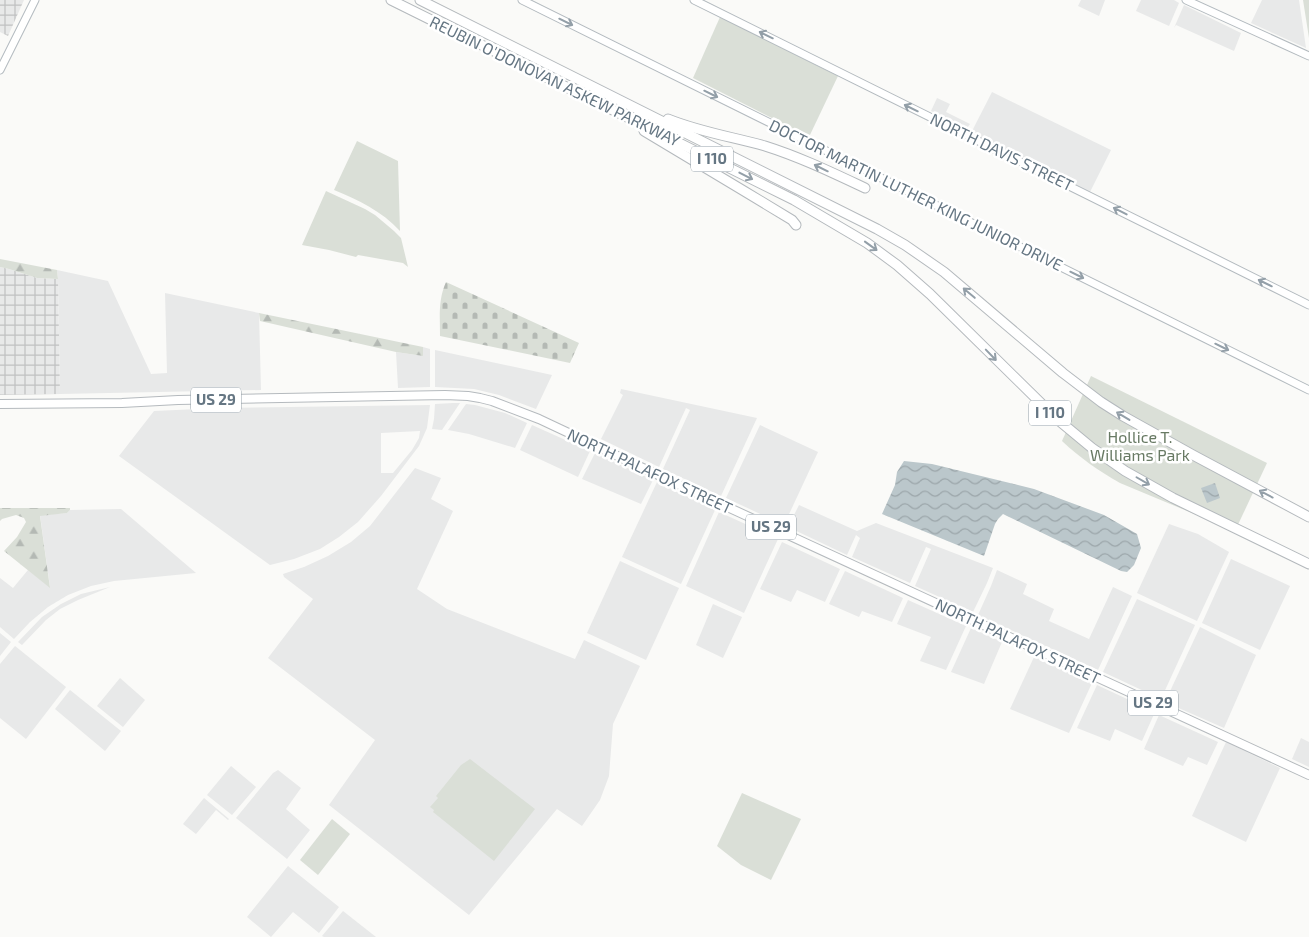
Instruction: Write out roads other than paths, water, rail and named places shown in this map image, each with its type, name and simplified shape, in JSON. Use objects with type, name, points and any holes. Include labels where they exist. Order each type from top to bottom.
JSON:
[{"type":"highway","name":"REUBIN O'DONOVAN ASKEW PARKWAY","points":[[391,0],[794,200],[868,243],[930,294],[1057,419],[1092,448],[1125,471],[1172,498],[1307,563]]},
{"type":"highway","name":"REUBIN O'DONOVAN ASKEW PARKWAY","points":[[420,0],[877,229],[944,272],[1063,373],[1101,402],[1185,451],[1309,515]]},
{"type":"highway","points":[[593,101],[744,190],[792,220],[796,225]]},
{"type":"highway","points":[[646,114],[658,115],[696,129],[755,143],[782,152],[807,161],[866,188]]},
{"type":"main road","points":[[0,70],[35,0]]},
{"type":"main road","name":"DOCTOR MARTIN LUTHER KING JUNIOR DRIVE","points":[[522,0],[1309,390]]},
{"type":"main road","name":"NORTH DAVIS STREET","points":[[694,0],[1309,305]]},
{"type":"main road","points":[[1186,0],[1309,56]]},
{"type":"main road","name":"NORTH PALAFOX STREET","points":[[0,404],[122,404],[178,400],[445,395],[468,396],[492,401],[540,419],[1309,775]]},
{"type":"water","points":[[904,461],[932,464],[1034,489],[1104,515],[1137,534],[1141,548],[1134,565],[1127,572],[1121,571],[1003,514],[995,524],[984,556],[882,514],[895,485],[897,472]]},
{"type":"water","points":[[1215,483],[1220,498],[1207,503],[1201,488]]},
{"type":"park label","name":"Hollice T. Williams Park","points":[[1140,446]]}]
